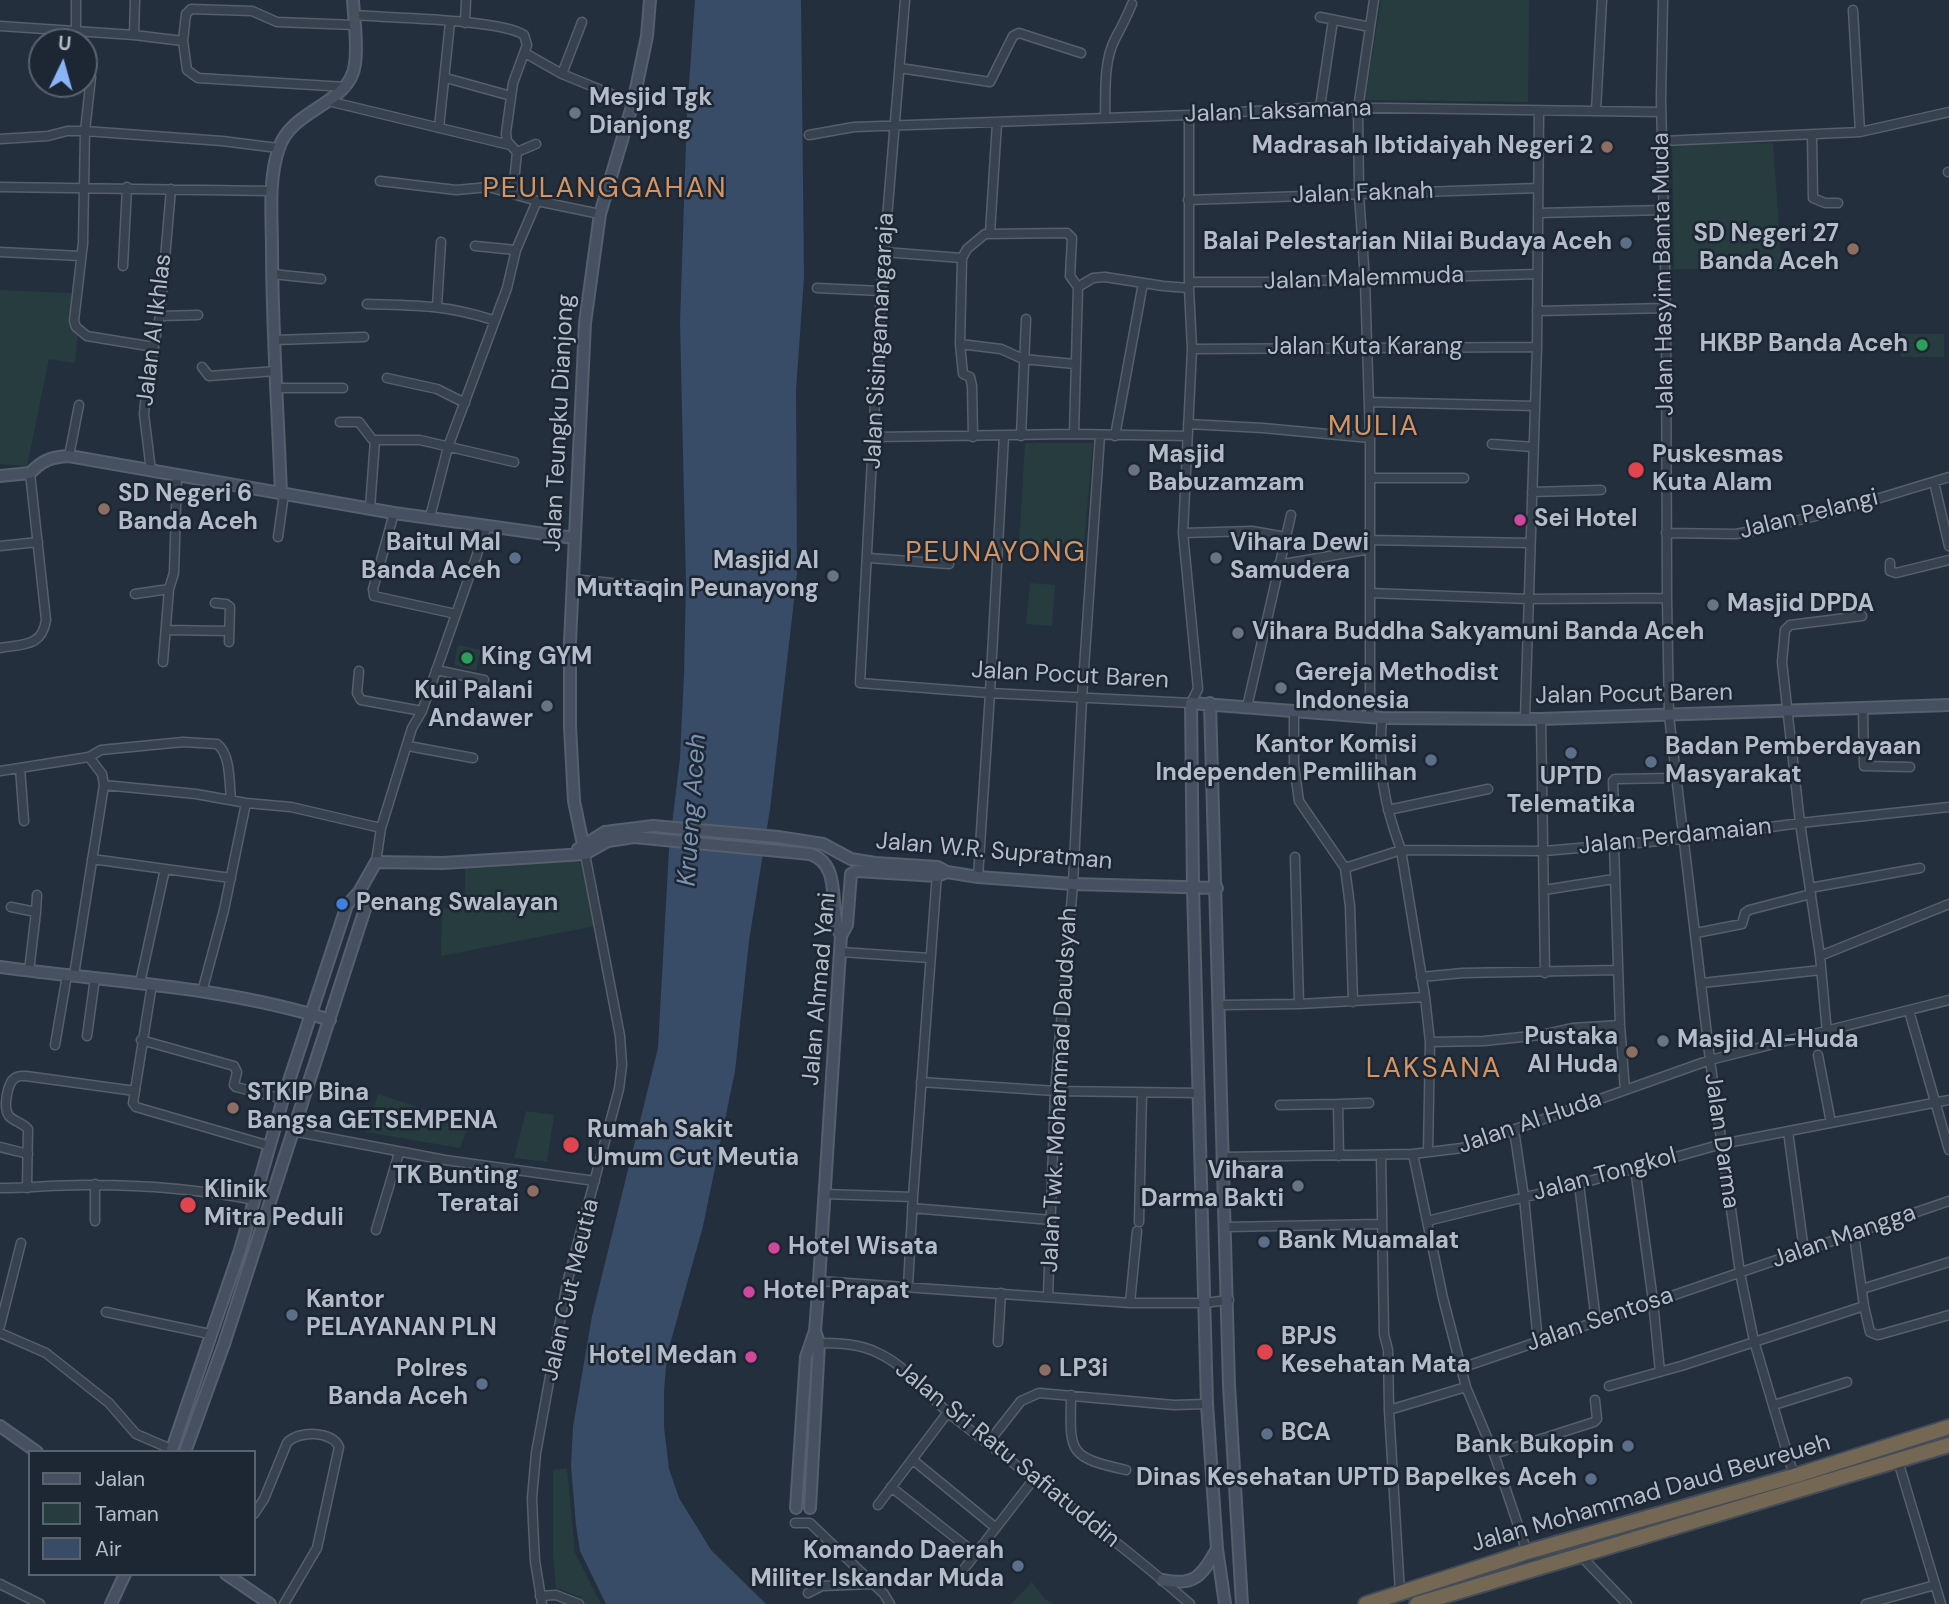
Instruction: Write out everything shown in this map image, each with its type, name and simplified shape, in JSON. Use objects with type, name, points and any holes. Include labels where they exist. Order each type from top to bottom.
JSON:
[{"type":"highway","name":"Jalan Mohammad Daud Beureueh","points":[[1366,1604],[1527,1552],[1794,1476],[1949,1427]]},
{"type":"highway","name":"Jalan Mohammad Daud Beureueh","points":[[1417,1604],[1949,1445]]},
{"type":"main road","points":[[283,494],[272,274],[271,191],[278,148],[294,125],[304,115],[346,87],[355,65],[353,0]]},
{"type":"main road","name":"Jalan Teungku Dianjong","points":[[584,849],[574,801],[570,727],[572,579],[585,323],[600,215],[633,103],[647,36],[650,0]]},
{"type":"main road","points":[[0,476],[30,473],[42,461],[69,456],[394,513],[574,538]]},
{"type":"main road","points":[[1191,703],[1192,887],[1206,1404],[1217,1549],[1225,1604]]},
{"type":"main road","name":"Jalan Pocut Baren","points":[[1191,703],[1376,717],[1541,719],[1949,705]]},
{"type":"main road","points":[[1210,703],[1229,1300],[1229,1385],[1242,1604]]},
{"type":"main road","name":"Jalan W.R. Supratman","points":[[584,849],[605,832],[653,826],[778,837],[823,844],[851,859],[978,877],[1073,884],[1217,888]]},
{"type":"main road","name":"Jalan W.R. Supratman","points":[[376,862],[443,863],[570,856],[608,841],[634,837],[814,855],[827,865],[834,890],[835,925],[841,936]]},
{"type":"main road","points":[[171,1450],[240,1250],[283,1099],[347,905],[359,892],[376,862]]},
{"type":"main road","name":"Jalan Ahmad Yani","points":[[810,1508],[814,1343],[841,936],[847,925],[852,873],[941,872]]},
{"type":"main road","points":[[186,1450],[224,1344],[365,909],[359,892]]},
{"type":"main road","points":[[0,967],[202,992],[279,1005],[330,1020]]},
{"type":"main road","points":[[240,1250],[254,1252]]},
{"type":"main road","points":[[796,1508],[806,1357],[814,1343]]},
{"type":"main road","points":[[0,1426],[34,1450]]},
{"type":"main road","points":[[797,1470],[812,1471]]},
{"type":"main road","points":[[1163,1580],[1180,1584],[1195,1578],[1206,1568],[1217,1549]]},
{"type":"main road","points":[[229,1576],[270,1604]]},
{"type":"main road","points":[[111,1604],[122,1578]]},
{"type":"street","points":[[76,0],[76,28]]},
{"type":"street","points":[[134,35],[135,0]]},
{"type":"street","points":[[465,23],[466,0]]},
{"type":"street","name":"Jalan Sisingamangaraja","points":[[860,683],[869,558],[881,291],[905,0]]},
{"type":"street","points":[[1374,0],[1358,109],[1359,195],[1365,280],[1370,438],[1370,593],[1380,776],[1401,850],[1430,1042],[1428,1152]]},
{"type":"street","points":[[1596,111],[1602,0]]},
{"type":"street","name":"Jalan Hasyim Banta Muda","points":[[1663,0],[1661,112],[1670,716]]},
{"type":"street","points":[[1105,117],[1106,70],[1116,38],[1132,4]]},
{"type":"street","points":[[346,87],[198,78],[187,70],[183,41],[186,14],[191,9],[252,11],[277,22],[450,22],[520,32],[527,40],[525,54],[515,73],[506,133],[510,145],[517,152]]},
{"type":"street","points":[[1853,10],[1860,132]]},
{"type":"street","points":[[1320,18],[1370,27]]},
{"type":"street","points":[[1320,107],[1333,20]]},
{"type":"street","points":[[439,128],[450,22]]},
{"type":"street","points":[[562,74],[582,22]]},
{"type":"street","points":[[0,26],[28,28]]},
{"type":"street","points":[[98,33],[183,41]]},
{"type":"street","points":[[900,68],[990,82],[1013,36],[1019,33],[1081,54]]},
{"type":"street","points":[[525,54],[562,74],[633,103]]},
{"type":"street","points":[[446,78],[511,96]]},
{"type":"street","points":[[89,98],[81,256],[74,321],[76,327],[87,336],[154,347]]},
{"type":"street","points":[[328,101],[510,145]]},
{"type":"street","name":"Jalan Laksamana","points":[[809,135],[854,127],[1189,116],[1320,107],[1661,112]]},
{"type":"street","points":[[1525,718],[1537,347],[1539,111]]},
{"type":"street","points":[[1662,141],[1860,132],[1949,112]]},
{"type":"street","points":[[1189,116],[1192,349],[1183,533],[1198,689],[1191,703]]},
{"type":"street","points":[[989,233],[997,123]]},
{"type":"street","points":[[0,139],[85,131],[278,148]]},
{"type":"street","points":[[1811,135],[1813,198],[1825,203],[1838,202]]},
{"type":"street","points":[[517,152],[536,144]]},
{"type":"street","points":[[513,193],[517,152]]},
{"type":"street","points":[[380,181],[441,190],[489,187],[600,215]]},
{"type":"street","points":[[0,187],[271,191]]},
{"type":"street","points":[[123,266],[127,187]]},
{"type":"street","name":"Jalan Faknah","points":[[1188,200],[1538,188]]},
{"type":"street","name":"Jalan Al Ikhlas","points":[[151,471],[144,414],[148,374],[160,316],[171,189]]},
{"type":"street","points":[[430,517],[447,447],[506,288],[516,250],[537,201]]},
{"type":"street","points":[[1539,213],[1664,210]]},
{"type":"street","points":[[973,437],[972,386],[970,377],[963,374],[960,344],[962,258],[967,249],[989,233],[1069,234],[1072,238],[1070,276],[1078,287],[1074,434]]},
{"type":"street","points":[[437,306],[441,242]]},
{"type":"street","points":[[475,246],[516,250]]},
{"type":"street","points":[[0,252],[81,256]]},
{"type":"street","points":[[884,252],[962,258]]},
{"type":"street","points":[[272,274],[321,279]]},
{"type":"street","name":"Jalan Malemmuda","points":[[1078,287],[1093,278],[1105,277],[1143,284],[1190,285],[1537,274]]},
{"type":"street","points":[[1115,436],[1143,284]]},
{"type":"street","points":[[817,288],[881,291]]},
{"type":"street","points":[[367,304],[437,306],[463,310],[493,320]]},
{"type":"street","points":[[1537,311],[1666,309]]},
{"type":"street","points":[[160,316],[198,315]]},
{"type":"street","points":[[1021,436],[1026,319]]},
{"type":"street","points":[[275,340],[364,337]]},
{"type":"street","points":[[960,344],[1001,349],[1023,359],[1075,364]]},
{"type":"street","name":"Jalan Kuta Karang","points":[[1192,349],[1537,347]]},
{"type":"street","points":[[202,367],[209,376],[276,371]]},
{"type":"street","points":[[387,378],[437,389],[465,403]]},
{"type":"street","points":[[277,388],[343,388]]},
{"type":"street","points":[[1369,402],[1535,406]]},
{"type":"street","points":[[69,456],[79,405]]},
{"type":"street","points":[[340,422],[359,422],[375,440],[420,440],[514,462]]},
{"type":"street","points":[[1188,424],[1370,438]]},
{"type":"street","points":[[874,437],[1074,434],[1187,436]]},
{"type":"street","name":"Jalan Twk. Mohammad Daudsyah","points":[[1048,1296],[1055,1091],[1073,884],[1082,698],[1100,435]]},
{"type":"street","points":[[978,877],[1004,436]]},
{"type":"street","points":[[370,508],[375,440]]},
{"type":"street","points":[[1492,444],[1533,447]]},
{"type":"street","points":[[0,648],[34,642],[41,637],[46,620],[30,473]]},
{"type":"street","points":[[163,662],[169,589],[174,573],[177,476]]},
{"type":"street","name":"Jalan Pelangi","points":[[1666,533],[1736,534],[1837,511],[1949,477]]},
{"type":"street","points":[[1370,478],[1464,478]]},
{"type":"street","points":[[1934,482],[1949,546]]},
{"type":"street","points":[[1532,492],[1601,490]]},
{"type":"street","points":[[278,537],[283,494]]},
{"type":"street","points":[[394,513],[373,589],[374,596],[456,614]]},
{"type":"street","points":[[1247,707],[1278,565],[1292,515]]},
{"type":"street","points":[[376,862],[381,828],[412,728],[422,711],[487,526]]},
{"type":"street","points":[[1183,533],[1252,531],[1286,537]]},
{"type":"street","points":[[0,546],[38,542]]},
{"type":"street","points":[[1278,565],[1370,545],[1530,543]]},
{"type":"street","points":[[869,558],[949,564]]},
{"type":"street","points":[[1890,563],[1890,571],[1896,573],[1949,560]]},
{"type":"street","points":[[572,579],[662,588]]},
{"type":"street","points":[[135,594],[169,589]]},
{"type":"street","points":[[1370,593],[1529,599],[1667,598]]},
{"type":"street","points":[[215,603],[230,607],[229,642]]},
{"type":"street","points":[[1828,1032],[1782,662],[1785,629],[1790,625],[1862,615]]},
{"type":"street","points":[[166,631],[229,631]]},
{"type":"street","points":[[436,670],[484,680]]},
{"type":"street","points":[[359,671],[357,693],[360,700],[422,711]]},
{"type":"street","name":"Jalan Pocut Baren","points":[[860,683],[990,693],[1191,703]]},
{"type":"street","points":[[1198,689],[1210,703]]},
{"type":"street","points":[[1863,709],[1864,766],[1910,767]]},
{"type":"street","points":[[1294,712],[1294,765],[1299,801],[1345,869],[1350,906],[1353,1002]]},
{"type":"street","name":"Jalan Darma","points":[[1670,716],[1710,1060],[1740,1273],[1754,1341],[1794,1476]]},
{"type":"street","points":[[1541,719],[1545,972]]},
{"type":"street","points":[[0,771],[89,757],[102,750],[123,747],[183,742],[217,744],[222,747],[226,758],[231,799]]},
{"type":"street","points":[[408,746],[473,758]]},
{"type":"street","points":[[55,1045],[71,975],[104,785],[102,774],[89,757]]},
{"type":"street","points":[[20,768],[24,821]]},
{"type":"street","points":[[1614,809],[1615,779],[1676,778]]},
{"type":"street","points":[[104,785],[291,807],[381,828]]},
{"type":"street","points":[[1388,810],[1488,789]]},
{"type":"street","points":[[202,992],[231,878],[246,803]]},
{"type":"street","name":"Jalan Perdamaian","points":[[1345,869],[1401,850],[1544,851],[1683,839],[1800,822],[1949,807]]},
{"type":"street","points":[[1614,845],[1625,1090]]},
{"type":"street","name":"Jalan Cut Meutia","points":[[541,1600],[535,1561],[533,1510],[536,1453],[567,1283],[619,1089],[622,1065],[620,1036],[584,849]]},
{"type":"street","points":[[1295,857],[1299,1004]]},
{"type":"street","points":[[92,859],[231,878]]},
{"type":"street","points":[[1696,933],[1742,925],[1745,913],[1749,910],[1810,891],[1920,868]]},
{"type":"street","points":[[164,869],[146,984],[133,1103],[136,1107],[270,1146]]},
{"type":"street","points":[[908,1286],[930,958],[941,872]]},
{"type":"street","points":[[1544,890],[1614,879]]},
{"type":"street","points":[[29,971],[37,895]]},
{"type":"street","points":[[1820,956],[1949,904]]},
{"type":"street","points":[[11,907],[36,912]]},
{"type":"street","points":[[841,953],[930,958]]},
{"type":"street","points":[[1421,977],[1463,973],[1618,970]]},
{"type":"street","points":[[1702,983],[1821,970]]},
{"type":"street","points":[[87,1036],[95,978]]},
{"type":"street","points":[[1220,1005],[1425,998]]},
{"type":"street","name":"Jalan Al Huda","points":[[1224,1157],[1413,1154],[1462,1148],[1710,1060],[1949,1000]]},
{"type":"street","points":[[1909,1011],[1949,1150]]},
{"type":"street","points":[[1430,1042],[1484,1041],[1541,1035],[1581,1027],[1620,1025]]},
{"type":"street","points":[[141,1040],[234,1066],[237,1069],[234,1085],[236,1087],[283,1099]]},
{"type":"street","points":[[1818,1055],[1831,1123]]},
{"type":"street","points":[[27,1188],[27,1126],[9,1116],[7,1110],[12,1080],[18,1076],[135,1091]]},
{"type":"street","points":[[921,1082],[1055,1091],[1199,1093]]},
{"type":"street","points":[[1130,1303],[1138,1227],[1142,1092]]},
{"type":"street","name":"Jalan Tongkol","points":[[1427,1221],[1579,1184],[1722,1144],[1949,1100]]},
{"type":"street","points":[[1280,1105],[1369,1103]]},
{"type":"street","points":[[1338,1104],[1339,1156]]},
{"type":"street","points":[[1514,1130],[1524,1197],[1538,1342]]},
{"type":"street","points":[[1788,1130],[1804,1251]]},
{"type":"street","points":[[292,1131],[399,1153],[595,1181]]},
{"type":"street","points":[[0,1147],[28,1154]]},
{"type":"street","points":[[376,1230],[399,1153]]},
{"type":"street","points":[[1413,1154],[1466,1387],[1494,1454],[1527,1552]]},
{"type":"street","points":[[1381,1155],[1384,1334],[1388,1350],[1400,1593]]},
{"type":"street","points":[[1635,1168],[1660,1372]]},
{"type":"street","points":[[1579,1184],[1596,1321]]},
{"type":"street","points":[[95,1185],[95,1221]]},
{"type":"street","points":[[0,1188],[95,1185],[208,1191],[256,1200]]},
{"type":"street","points":[[825,1194],[913,1197]]},
{"type":"street","name":"Jalan Mangga","points":[[1740,1273],[1949,1201]]},
{"type":"street","points":[[912,1208],[1051,1220]]},
{"type":"street","points":[[1226,1227],[1382,1224]]},
{"type":"street","points":[[1854,1235],[1870,1332],[1877,1335],[1949,1315]]},
{"type":"street","points":[[0,1326],[21,1243]]},
{"type":"street","points":[[1862,1289],[1949,1262]]},
{"type":"street","name":"Jalan Sentosa","points":[[1461,1368],[1740,1273]]},
{"type":"street","points":[[819,1281],[1130,1303],[1204,1303],[1229,1300]]},
{"type":"street","points":[[998,1342],[1001,1293]]},
{"type":"street","points":[[1609,1386],[1864,1306]]},
{"type":"street","points":[[106,1312],[210,1334]]},
{"type":"street","points":[[0,1333],[54,1358],[109,1403],[136,1434],[169,1450]]},
{"type":"street","name":"Jalan Sri Ratu Safiatuddin","points":[[814,1343],[839,1343],[869,1349],[897,1365],[948,1412],[1191,1604]]},
{"type":"street","points":[[1774,1405],[1847,1382]]},
{"type":"street","points":[[1389,1410],[1466,1387]]},
{"type":"street","points":[[988,1443],[1026,1398],[1039,1393],[1174,1405],[1206,1404]]},
{"type":"street","points":[[1071,1395],[1070,1438],[1073,1446],[1080,1455],[1096,1464],[1126,1470]]},
{"type":"street","points":[[1494,1454],[1594,1422],[1597,1419],[1595,1399]]},
{"type":"street","points":[[878,1505],[948,1412]]},
{"type":"street","points":[[256,1511],[292,1436],[302,1433],[337,1441],[339,1447],[317,1548],[284,1604]]},
{"type":"street","points":[[913,1460],[996,1528]]},
{"type":"street","points":[[1898,1461],[1941,1604]]},
{"type":"street","points":[[957,1578],[1033,1480]]},
{"type":"street","points":[[891,1487],[976,1554]]},
{"type":"street","points":[[795,1523],[810,1523],[890,1604]]},
{"type":"street","points":[[1580,1555],[1627,1604]]},
{"type":"street","points":[[807,1593],[822,1586],[872,1584]]},
{"type":"street","points":[[0,1596],[3,1585],[40,1604]]},
{"type":"street","points":[[1866,1604],[1935,1585]]},
{"type":"street","points":[[541,1600],[556,1595],[579,1604]]},
{"type":"green space","points":[[1381,0],[1529,0],[1528,102],[1365,100]]},
{"type":"green space","points":[[1773,143],[1782,269],[1674,269],[1672,144]]},
{"type":"green space","points":[[0,290],[71,293],[78,331],[75,363],[49,359],[27,466],[0,464]]},
{"type":"green space","name":"HKBP Banda Aceh","points":[[1901,334],[1944,334],[1944,357],[1901,357]]},
{"type":"green space","points":[[1025,443],[1093,443],[1084,544],[1019,543]]},
{"type":"green space","points":[[1030,583],[1055,585],[1052,626],[1026,624]]},
{"type":"green space","name":"King GYM","points":[[458,645],[481,650],[476,671],[454,665]]},
{"type":"green space","points":[[578,862],[585,866],[595,926],[441,956],[442,909],[465,906],[465,865]]},
{"type":"green space","points":[[378,1094],[469,1124],[460,1148],[366,1132]]},
{"type":"green space","points":[[526,1111],[554,1115],[547,1162],[514,1158]]},
{"type":"green space","points":[[567,1468],[575,1553],[601,1604],[579,1604],[581,1597],[556,1588],[553,1553],[553,1470]]},
{"type":"green space","points":[[1032,1582],[1045,1599],[1054,1604],[1011,1604]]},
{"type":"water","name":"Krueng Aceh","points":[[695,0],[801,0],[804,277],[796,390],[797,574],[770,809],[749,941],[735,1071],[703,1226],[667,1355],[664,1391],[664,1427],[669,1469],[679,1498],[711,1550],[766,1604],[606,1604],[580,1551],[571,1466],[573,1427],[592,1316],[658,1048],[669,850],[680,758],[684,675],[686,583],[680,323],[687,113]]},
{"type":"place","name":"Mesjid Tgk Dianjong","points":[[575,113]]},
{"type":"place","name":"Madrasah Ibtidaiyah Negeri 2","points":[[1607,147]]},
{"type":"place","name":"Balai Pelestarian Nilai Budaya Aceh","points":[[1626,243]]},
{"type":"place","name":"SD Negeri 27 Banda Aceh","points":[[1853,249]]},
{"type":"place","name":"HKBP Banda Aceh","points":[[1922,345]]},
{"type":"place","name":"Masjid Babuzamzam","points":[[1134,470]]},
{"type":"place","name":"Puskesmas Kuta Alam","points":[[1636,470]]},
{"type":"place","name":"SD Negeri 6 Banda Aceh","points":[[104,509]]},
{"type":"place","name":"Sei Hotel","points":[[1520,520]]},
{"type":"place","name":"Baitul Mal Banda Aceh","points":[[515,558]]},
{"type":"place","name":"Vihara Dewi Samudera","points":[[1216,558]]},
{"type":"place","name":"Masjid Al Muttaqin Peunayong","points":[[833,576]]},
{"type":"place","name":"Masjid DPDA","points":[[1713,605]]},
{"type":"place","name":"Vihara Buddha Sakyamuni Banda Aceh","points":[[1238,633]]},
{"type":"place","name":"King GYM","points":[[467,658]]},
{"type":"place","name":"Gereja Methodist Indonesia","points":[[1281,688]]},
{"type":"place","name":"Kuil Palani Andawer","points":[[547,706]]},
{"type":"place","name":"UPTD Telematika","points":[[1571,753]]},
{"type":"place","name":"Kantor Komisi Independen Pemilihan","points":[[1431,760]]},
{"type":"place","name":"Badan Pemberdayaan Masyarakat","points":[[1651,762]]},
{"type":"place","name":"Penang Swalayan","points":[[342,904]]},
{"type":"place","name":"Masjid Al-Huda","points":[[1663,1041]]},
{"type":"place","name":"Pustaka Al Huda","points":[[1632,1052]]},
{"type":"place","name":"STKIP Bina Bangsa GETSEMPENA","points":[[233,1108]]},
{"type":"place","name":"Rumah Sakit Umum Cut Meutia","points":[[571,1145]]},
{"type":"place","name":"Vihara Darma Bakti","points":[[1298,1186]]},
{"type":"place","name":"TK Bunting Teratai","points":[[533,1191]]},
{"type":"place","name":"Klinik Mitra Peduli","points":[[188,1205]]},
{"type":"place","name":"Bank Muamalat","points":[[1264,1242]]},
{"type":"place","name":"Hotel Wisata","points":[[774,1248]]},
{"type":"place","name":"Hotel Prapat","points":[[749,1292]]},
{"type":"place","name":"Kantor PELAYANAN PLN","points":[[292,1315]]},
{"type":"place","name":"BPJS Kesehatan Mata","points":[[1265,1352]]},
{"type":"place","name":"Hotel Medan","points":[[751,1357]]},
{"type":"place","name":"LP3i","points":[[1045,1370]]},
{"type":"place","name":"Polres Banda Aceh","points":[[482,1384]]},
{"type":"place","name":"BCA","points":[[1267,1434]]},
{"type":"place","name":"Bank Bukopin","points":[[1628,1446]]},
{"type":"place","name":"Dinas Kesehatan UPTD Bapelkes Aceh","points":[[1591,1479]]},
{"type":"place","name":"Komando Daerah Militer Iskandar Muda","points":[[1018,1566]]},
{"type":"district","name":"PEULANGGAHAN","points":[[605,190]]},
{"type":"district","name":"MULIA","points":[[1374,428]]},
{"type":"district","name":"PEUNAYONG","points":[[996,554]]},
{"type":"district","name":"LAKSANA","points":[[1434,1070]]}]
